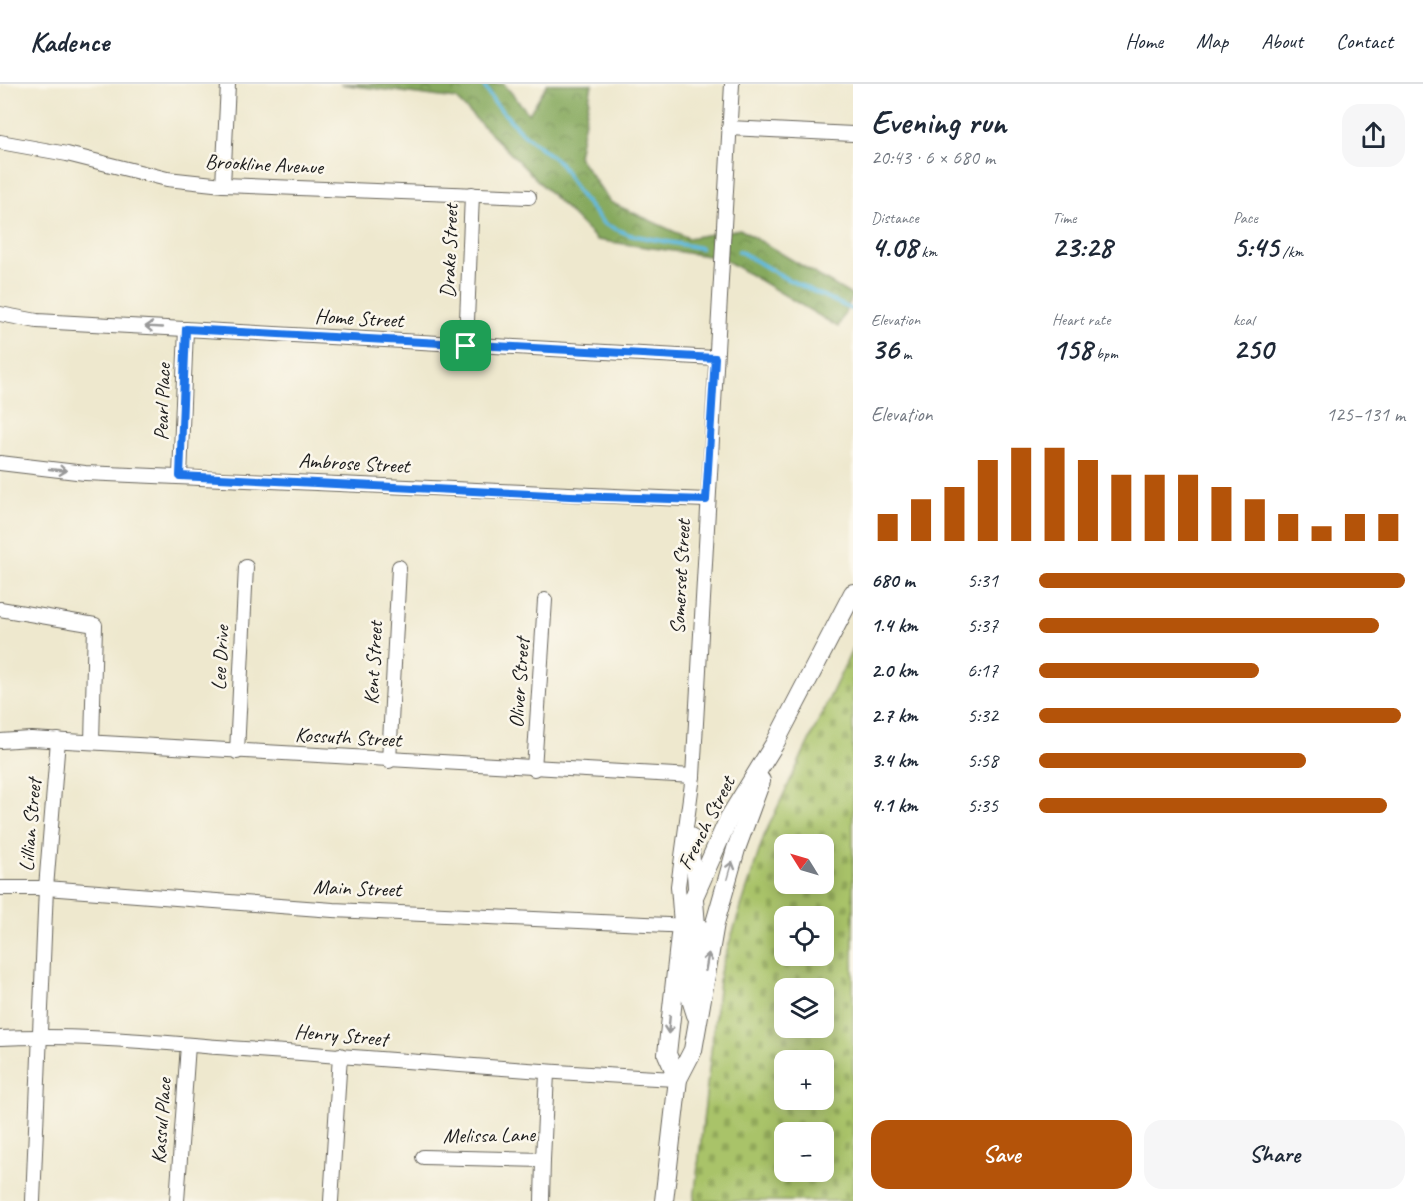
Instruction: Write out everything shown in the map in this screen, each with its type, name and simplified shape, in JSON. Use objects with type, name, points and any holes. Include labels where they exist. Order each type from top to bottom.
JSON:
[{"type":"main road","name":"French Street","points":[[698,926],[697,891],[729,818],[775,743],[853,593]]},
{"type":"main road","name":"French Street","points":[[698,926],[736,849],[775,743]]},
{"type":"main road","name":"Somerset Street","points":[[678,1079],[667,1054],[698,926]]},
{"type":"main road","name":"Somerset Street","points":[[664,1201],[678,1079],[693,1050],[697,1019],[698,926]]},
{"type":"street","points":[[223,184],[228,84]]},
{"type":"street","name":"Somerset Street","points":[[698,926],[678,886],[689,820],[693,776],[706,500],[732,84]]},
{"type":"street","points":[[729,129],[853,134]]},
{"type":"street","name":"Brookline Avenue","points":[[0,142],[67,154],[167,180],[529,197]]},
{"type":"street","name":"Drake Street","points":[[466,346],[472,194]]},
{"type":"street","name":"Home Street","points":[[0,314],[37,321],[715,358]]},
{"type":"street","name":"Pearl Place","points":[[180,476],[186,329]]},
{"type":"street","name":"Ambrose Street","points":[[0,463],[86,473],[570,496],[706,500]]},
{"type":"street","name":"Lee Drive","points":[[237,752],[246,567]]},
{"type":"street","name":"Kent Street","points":[[389,760],[399,567]]},
{"type":"street","name":"Oliver Street","points":[[534,769],[545,600]]},
{"type":"street","points":[[0,609],[95,625],[92,742]]},
{"type":"street","name":"Kossuth Street","points":[[0,741],[58,740],[534,769],[693,776]]},
{"type":"street","name":"Lillian Street","points":[[33,1201],[46,888],[58,740]]},
{"type":"street","name":"Somerset Street","points":[[689,820],[697,891]]},
{"type":"street","name":"Main Street","points":[[0,888],[46,888],[333,910],[698,926]]},
{"type":"street","name":"Henry Street","points":[[0,1038],[39,1036],[188,1045],[340,1055],[548,1073],[678,1079]]},
{"type":"street","name":"Kassul Place","points":[[177,1201],[188,1045]]},
{"type":"street","points":[[331,1201],[340,1055]]},
{"type":"street","name":"Melissa Lane","points":[[423,1157],[543,1160],[548,1073]]},
{"type":"street","points":[[542,1201],[543,1160]]},
{"type":"green space","points":[[340,84],[504,84],[529,114],[547,84],[592,84],[578,156],[610,202],[688,238],[740,229],[853,296],[838,327],[722,258],[597,240],[456,99]]},
{"type":"green space","points":[[853,648],[853,1201],[694,1201],[720,972],[764,836]]},
{"type":"waterway","points":[[483,84],[494,102],[521,132],[560,163],[579,194],[604,224],[630,235],[701,248]]},
{"type":"waterway","points":[[739,251],[785,278],[853,310]]},
{"type":"route","points":[[186,329],[466,346],[715,358],[706,500],[570,496],[180,476],[186,329]]}]
